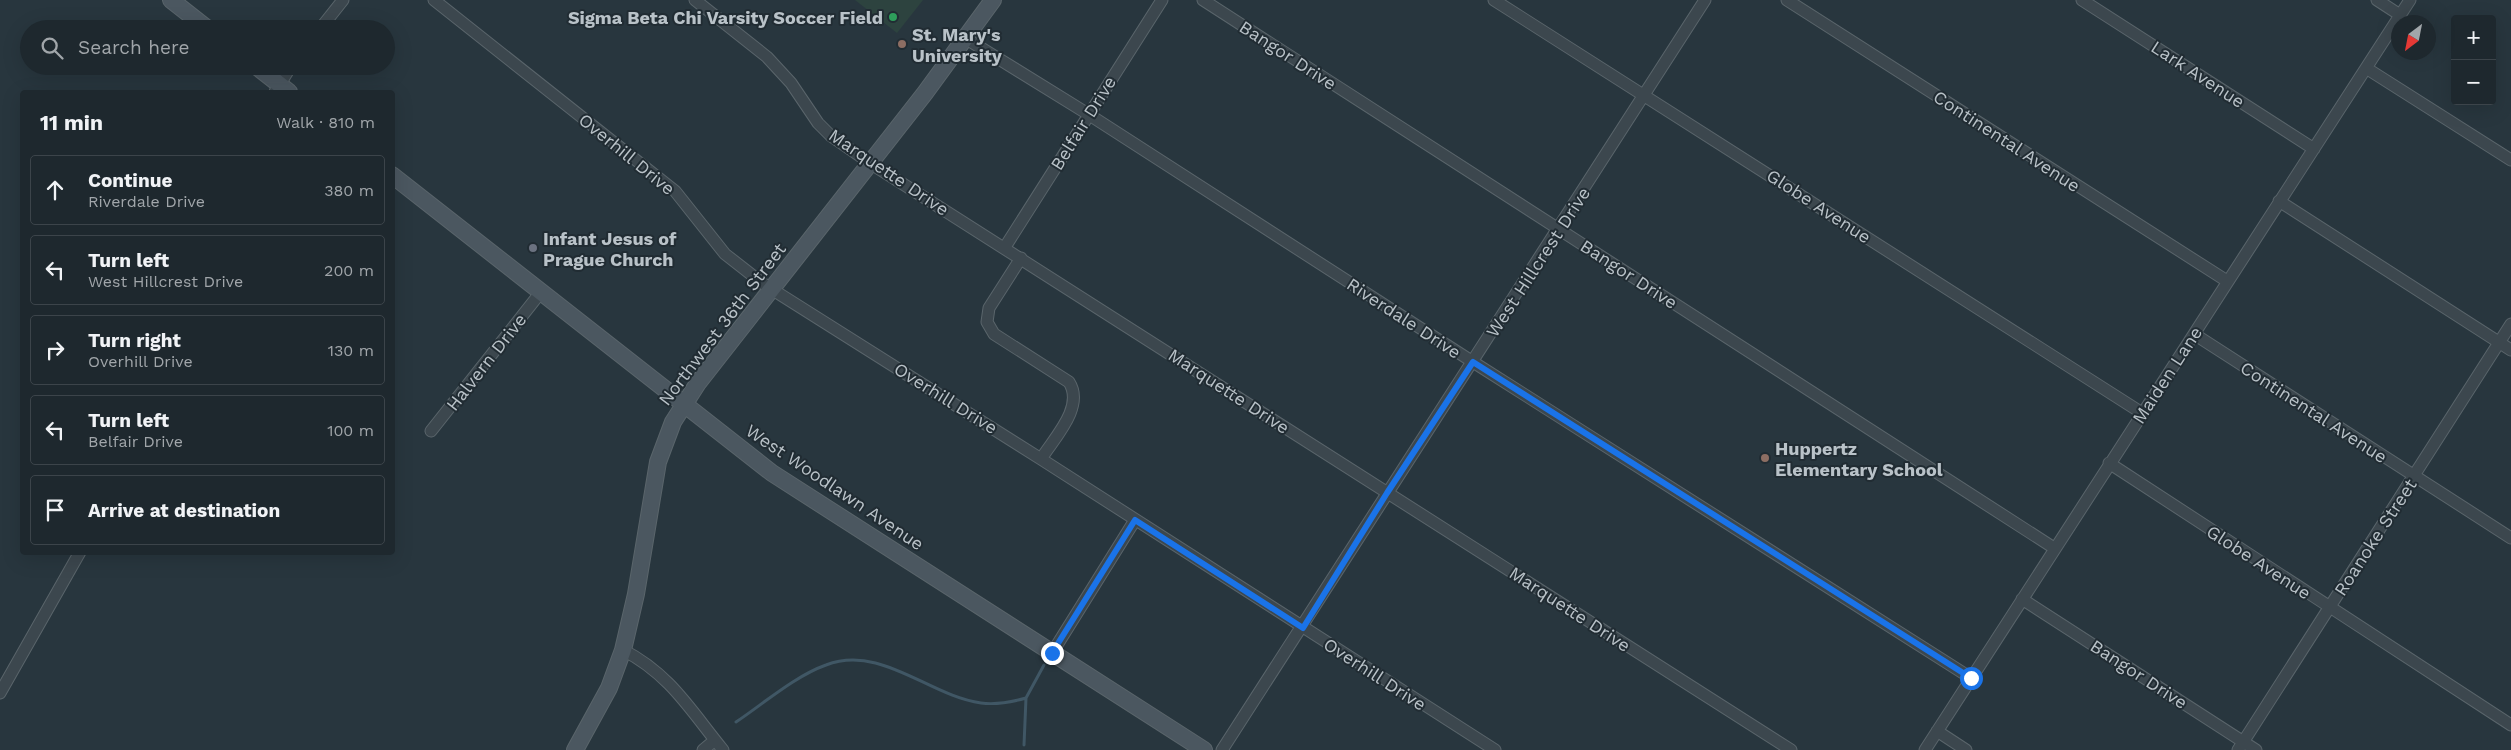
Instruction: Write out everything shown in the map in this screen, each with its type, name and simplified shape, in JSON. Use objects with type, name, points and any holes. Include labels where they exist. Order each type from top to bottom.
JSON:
[{"type":"street","points":[[171,0],[197,20]]},
{"type":"street","points":[[327,20],[342,0]]},
{"type":"street","name":"Overhill Drive","points":[[434,0],[675,191],[725,254],[772,289],[1041,458],[1495,750]]},
{"type":"street","name":"Marquette Drive","points":[[695,0],[768,57],[791,83],[818,123],[831,136],[870,164],[1005,247],[1790,750]]},
{"type":"street","name":"Northwest 36th Street","points":[[575,750],[595,716],[623,650],[633,612],[657,464],[667,435],[698,383],[870,164],[993,0]]},
{"type":"street","name":"Belfair Drive","points":[[1005,247],[1162,0]]},
{"type":"street","name":"Bangor Drive","points":[[1203,0],[2054,548]]},
{"type":"street","name":"Globe Avenue","points":[[1494,0],[2142,414]]},
{"type":"street","name":"West Hillcrest Drive","points":[[1222,750],[1303,628],[1387,493],[1705,0]]},
{"type":"street","name":"Continental Avenue","points":[[1786,0],[2227,281]]},
{"type":"street","name":"Lark Avenue","points":[[2082,0],[2314,149]]},
{"type":"street","points":[[2377,0],[2400,15]]},
{"type":"street","name":"Maiden Lane","points":[[2400,15],[2410,0]]},
{"type":"street","name":"Maiden Lane","points":[[1925,750],[2391,29]]},
{"type":"street","name":"Riverdale Drive","points":[[965,38],[1088,114],[1473,362],[1971,678]]},
{"type":"street","points":[[2366,68],[2511,160]]},
{"type":"street","points":[[265,75],[281,90],[287,75]]},
{"type":"street","name":"West Woodlawn Avenue","points":[[395,176],[772,473],[1204,750]]},
{"type":"street","points":[[2279,201],[2511,350]]},
{"type":"street","points":[[1022,258],[989,308],[987,322],[994,334],[1069,382],[1072,388],[1073,408],[1041,458]]},
{"type":"street","name":"Halvern Drive","points":[[431,431],[541,292]]},
{"type":"street","name":"Roanoke Street","points":[[2241,746],[2511,324]]},
{"type":"street","name":"Continental Avenue","points":[[2194,334],[2511,538]]},
{"type":"street","name":"Globe Avenue","points":[[2109,463],[2511,725]]},
{"type":"street","points":[[1052,653],[1135,520]]},
{"type":"street","points":[[0,693],[78,555]]},
{"type":"street","name":"Bangor Drive","points":[[2022,599],[2241,746],[2256,750]]},
{"type":"street","points":[[623,650],[646,662],[670,683],[723,750]]},
{"type":"street","points":[[1936,731],[1966,750]]},
{"type":"street","points":[[703,750],[715,740]]},
{"type":"green space","name":"Sigma Beta Chi Varsity Soccer Field","points":[[855,0],[923,0],[897,33]]},
{"type":"waterway","points":[[736,722],[803,676],[826,665],[846,660],[866,661],[886,666],[943,691],[981,703],[1004,703],[1026,698]]},
{"type":"waterway","points":[[1024,745],[1026,698],[1044,665]]},
{"type":"place","name":"Sigma Beta Chi Varsity Soccer Field","points":[[893,17]]},
{"type":"place","name":"St. Mary's University","points":[[902,44]]},
{"type":"place","name":"Infant Jesus of Prague Church","points":[[533,248]]},
{"type":"place","name":"Huppertz Elementary School","points":[[1765,458]]},
{"type":"route","points":[[1052,653],[1135,520],[1303,628],[1387,493],[1473,362],[1971,678]]}]
